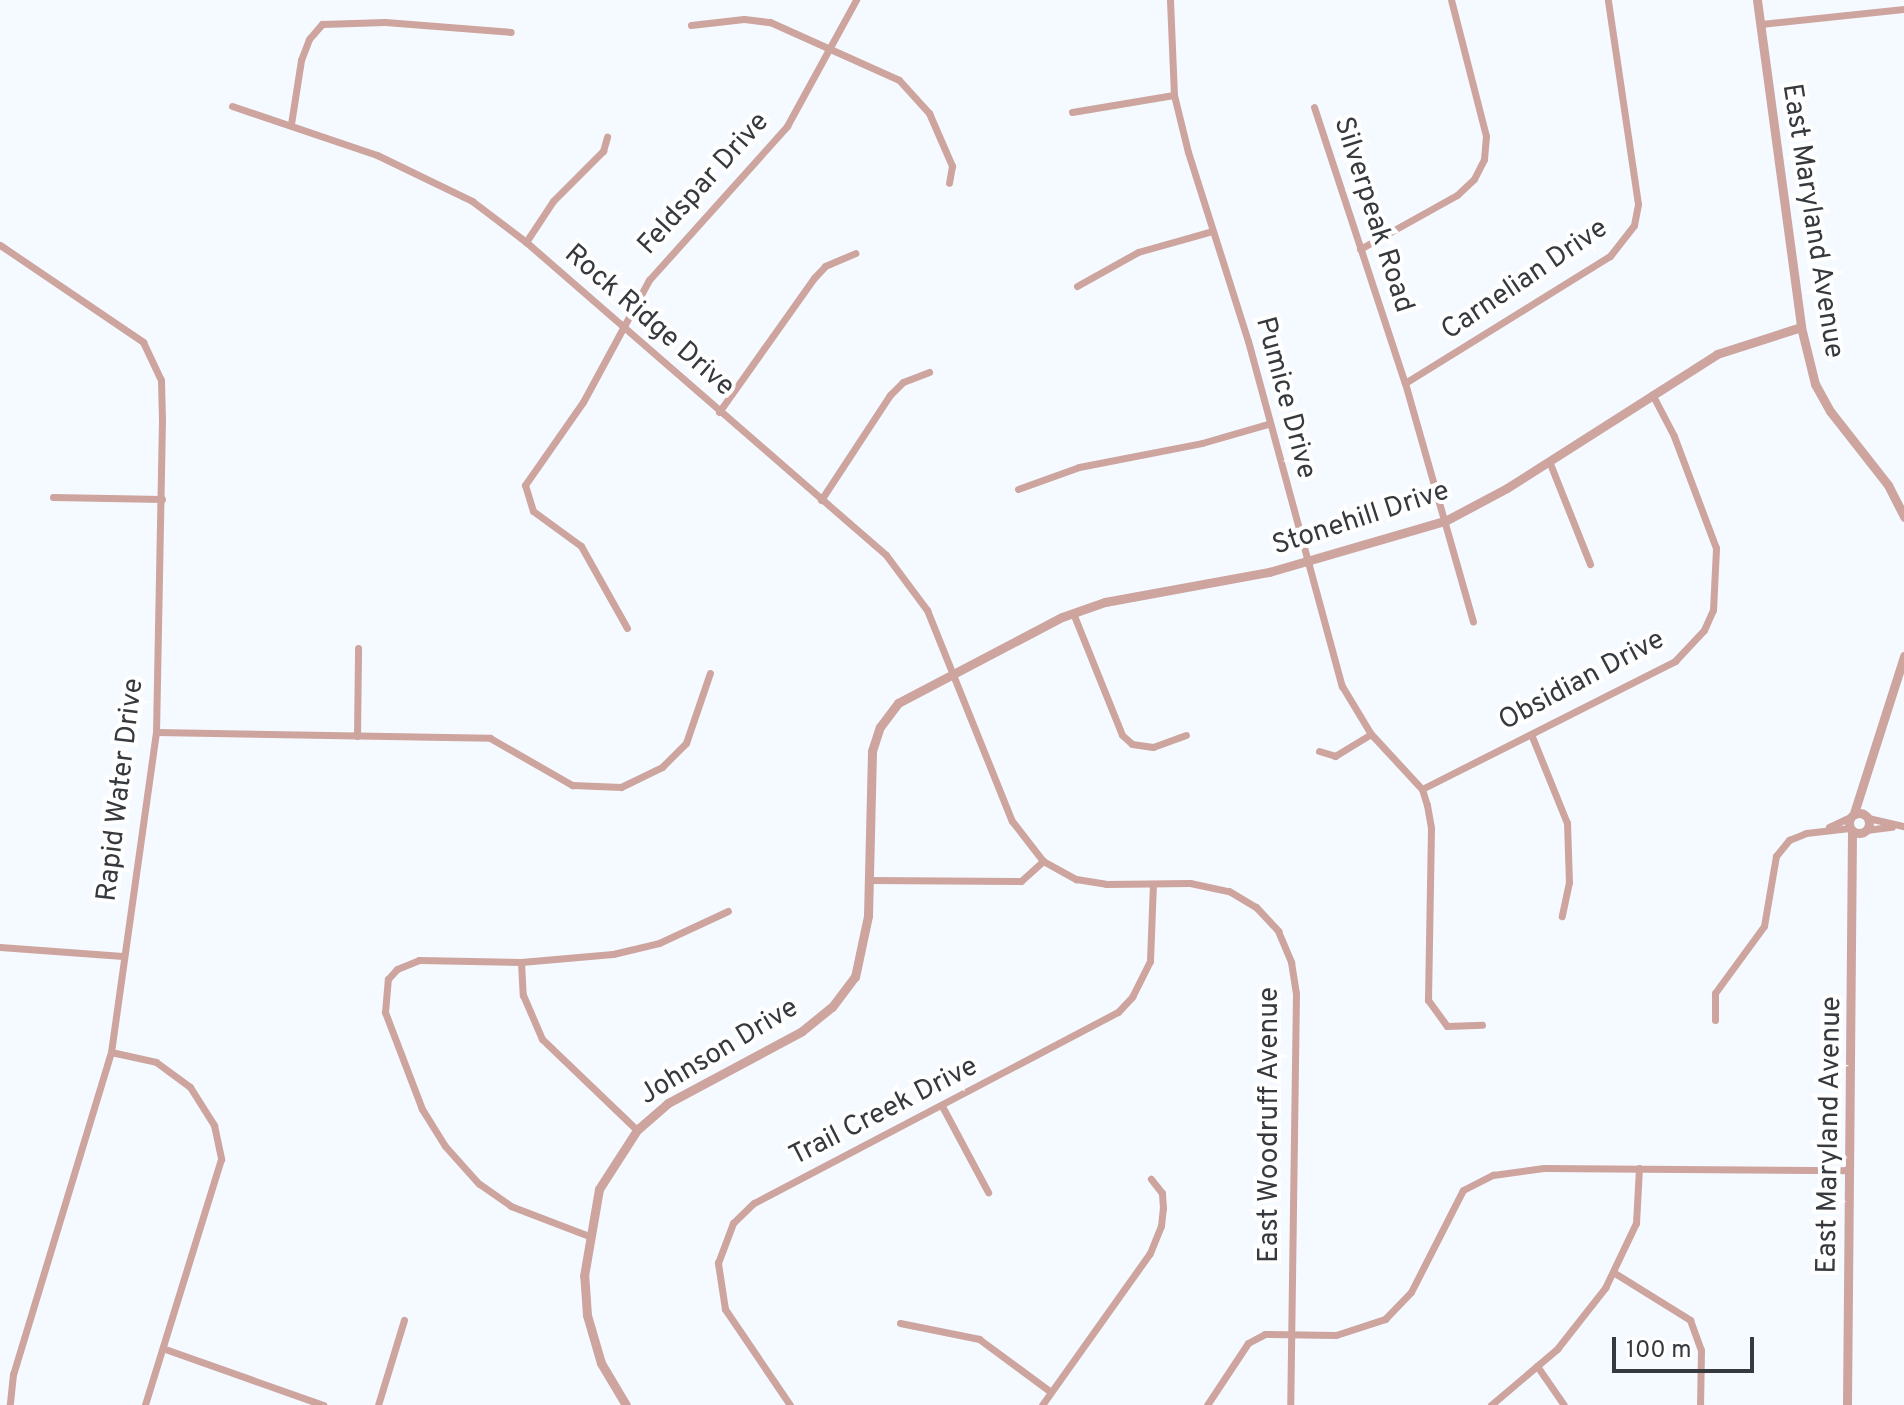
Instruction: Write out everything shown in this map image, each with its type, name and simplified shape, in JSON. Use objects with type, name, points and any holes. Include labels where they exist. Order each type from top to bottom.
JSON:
[{"type":"street","name":"Feldspar Drive","points":[[627,628],[581,546],[533,511],[525,496],[531,470],[583,402],[621,328],[665,258],[787,126],[856,0]]},
{"type":"street","name":"Pumice Drive","points":[[1170,0],[1174,95],[1212,231],[1248,341],[1268,424],[1342,686],[1371,734],[1422,789],[1431,828],[1428,1000],[1447,1026],[1482,1025]]},
{"type":"street","points":[[1360,249],[1457,195],[1474,179],[1484,159],[1486,136],[1451,0]]},
{"type":"street","name":"Carnelian Drive","points":[[1405,383],[1610,256],[1634,225],[1638,204],[1608,0]]},
{"type":"street","name":"East Maryland Avenue","points":[[1757,0],[1801,327],[1815,384],[1830,411],[1888,485],[1904,517]]},
{"type":"street","points":[[1761,24],[1904,9]]},
{"type":"street","points":[[691,25],[744,19],[770,22],[899,80],[917,95],[952,166],[949,183]]},
{"type":"street","points":[[291,124],[301,60],[309,39],[322,24],[372,21],[511,32]]},
{"type":"street","points":[[1072,112],[1174,95]]},
{"type":"street","name":"Rock Ridge Drive","points":[[232,106],[291,124],[432,179],[526,242],[903,573],[927,610],[954,673]]},
{"type":"street","name":"Silverpeak Road","points":[[1314,107],[1405,383],[1473,621]]},
{"type":"street","points":[[526,242],[553,201],[603,151],[607,137]]},
{"type":"street","points":[[1077,286],[1138,252],[1212,231]]},
{"type":"street","name":"Rapid Water Drive","points":[[0,245],[143,342],[161,380],[162,499],[156,732],[111,1052],[13,1374],[10,1405]]},
{"type":"street","points":[[719,412],[814,278],[825,266],[855,253]]},
{"type":"street","name":"Stonehill Drive","points":[[954,673],[1073,613],[1308,562],[1445,521],[1549,461],[1717,354],[1801,327]]},
{"type":"street","points":[[821,500],[890,395],[903,382],[929,372]]},
{"type":"street","name":"Obsidian Drive","points":[[1422,789],[1675,661],[1704,630],[1713,610],[1716,548],[1674,436],[1652,394]]},
{"type":"street","points":[[1018,489],[1092,463],[1202,443],[1268,424]]},
{"type":"street","points":[[1549,461],[1590,564]]},
{"type":"street","points":[[53,497],[162,499]]},
{"type":"street","points":[[1073,613],[1122,735],[1132,744],[1153,747],[1186,735]]},
{"type":"street","points":[[357,736],[358,648]]},
{"type":"street","name":"East Maryland Avenue","points":[[1847,1405],[1856,820],[1904,656]]},
{"type":"street","points":[[156,732],[490,738],[572,785],[621,787],[662,767],[686,743],[710,673]]},
{"type":"street","name":"East Woodruff Avenue","points":[[954,673],[1012,821],[1043,861],[1076,879],[1190,883],[1229,891],[1256,907],[1278,931],[1291,962],[1296,993],[1290,1405]]},
{"type":"street","name":"Johnson Drive","points":[[626,1405],[601,1363],[587,1315],[589,1236],[599,1189],[637,1130],[679,1096],[802,1031],[832,1007],[855,977],[868,916],[870,781],[880,727],[898,703],[954,673]]},
{"type":"street","points":[[1319,751],[1335,756],[1371,734]]},
{"type":"street","points":[[1531,734],[1567,823],[1569,882],[1562,916]]},
{"type":"street","points":[[1715,1020],[1715,993],[1764,926],[1776,856],[1789,840],[1856,820],[1901,826]]},
{"type":"street","name":"East Maryland Avenue","points":[[1856,820],[1865,831],[1856,866]]},
{"type":"street","points":[[1865,831],[1901,826]]},
{"type":"street","points":[[869,880],[1021,881],[1043,861]]},
{"type":"street","name":"Trail Creek Drive","points":[[790,1405],[725,1309],[718,1263],[733,1223],[754,1203],[1093,1029],[1132,997],[1150,961],[1153,884]]},
{"type":"street","points":[[589,1236],[511,1206],[479,1184],[445,1146],[422,1109],[385,1012],[388,979],[407,963],[470,958],[521,962],[613,954],[659,943],[728,911]]},
{"type":"street","points":[[0,947],[123,956]]},
{"type":"street","points":[[521,962],[523,995],[542,1039],[637,1130]]},
{"type":"street","points":[[111,1052],[156,1062],[190,1087],[214,1125],[221,1159],[165,1349],[145,1405]]},
{"type":"street","points":[[942,1106],[988,1192]]},
{"type":"street","points":[[1491,1405],[1575,1330],[1613,1272],[1636,1223],[1639,1168]]},
{"type":"street","points":[[1207,1405],[1248,1343],[1265,1334],[1361,1331],[1391,1314],[1411,1292],[1463,1190],[1512,1169],[1849,1170]]},
{"type":"street","points":[[1042,1405],[1150,1253],[1163,1208],[1162,1193],[1151,1179]]},
{"type":"street","points":[[1613,1272],[1690,1320],[1701,1350],[1700,1405]]},
{"type":"street","points":[[378,1405],[404,1320]]},
{"type":"street","points":[[900,1323],[979,1339],[1051,1392]]},
{"type":"street","points":[[165,1349],[323,1405]]},
{"type":"street","points":[[1537,1366],[1564,1405]]}]
